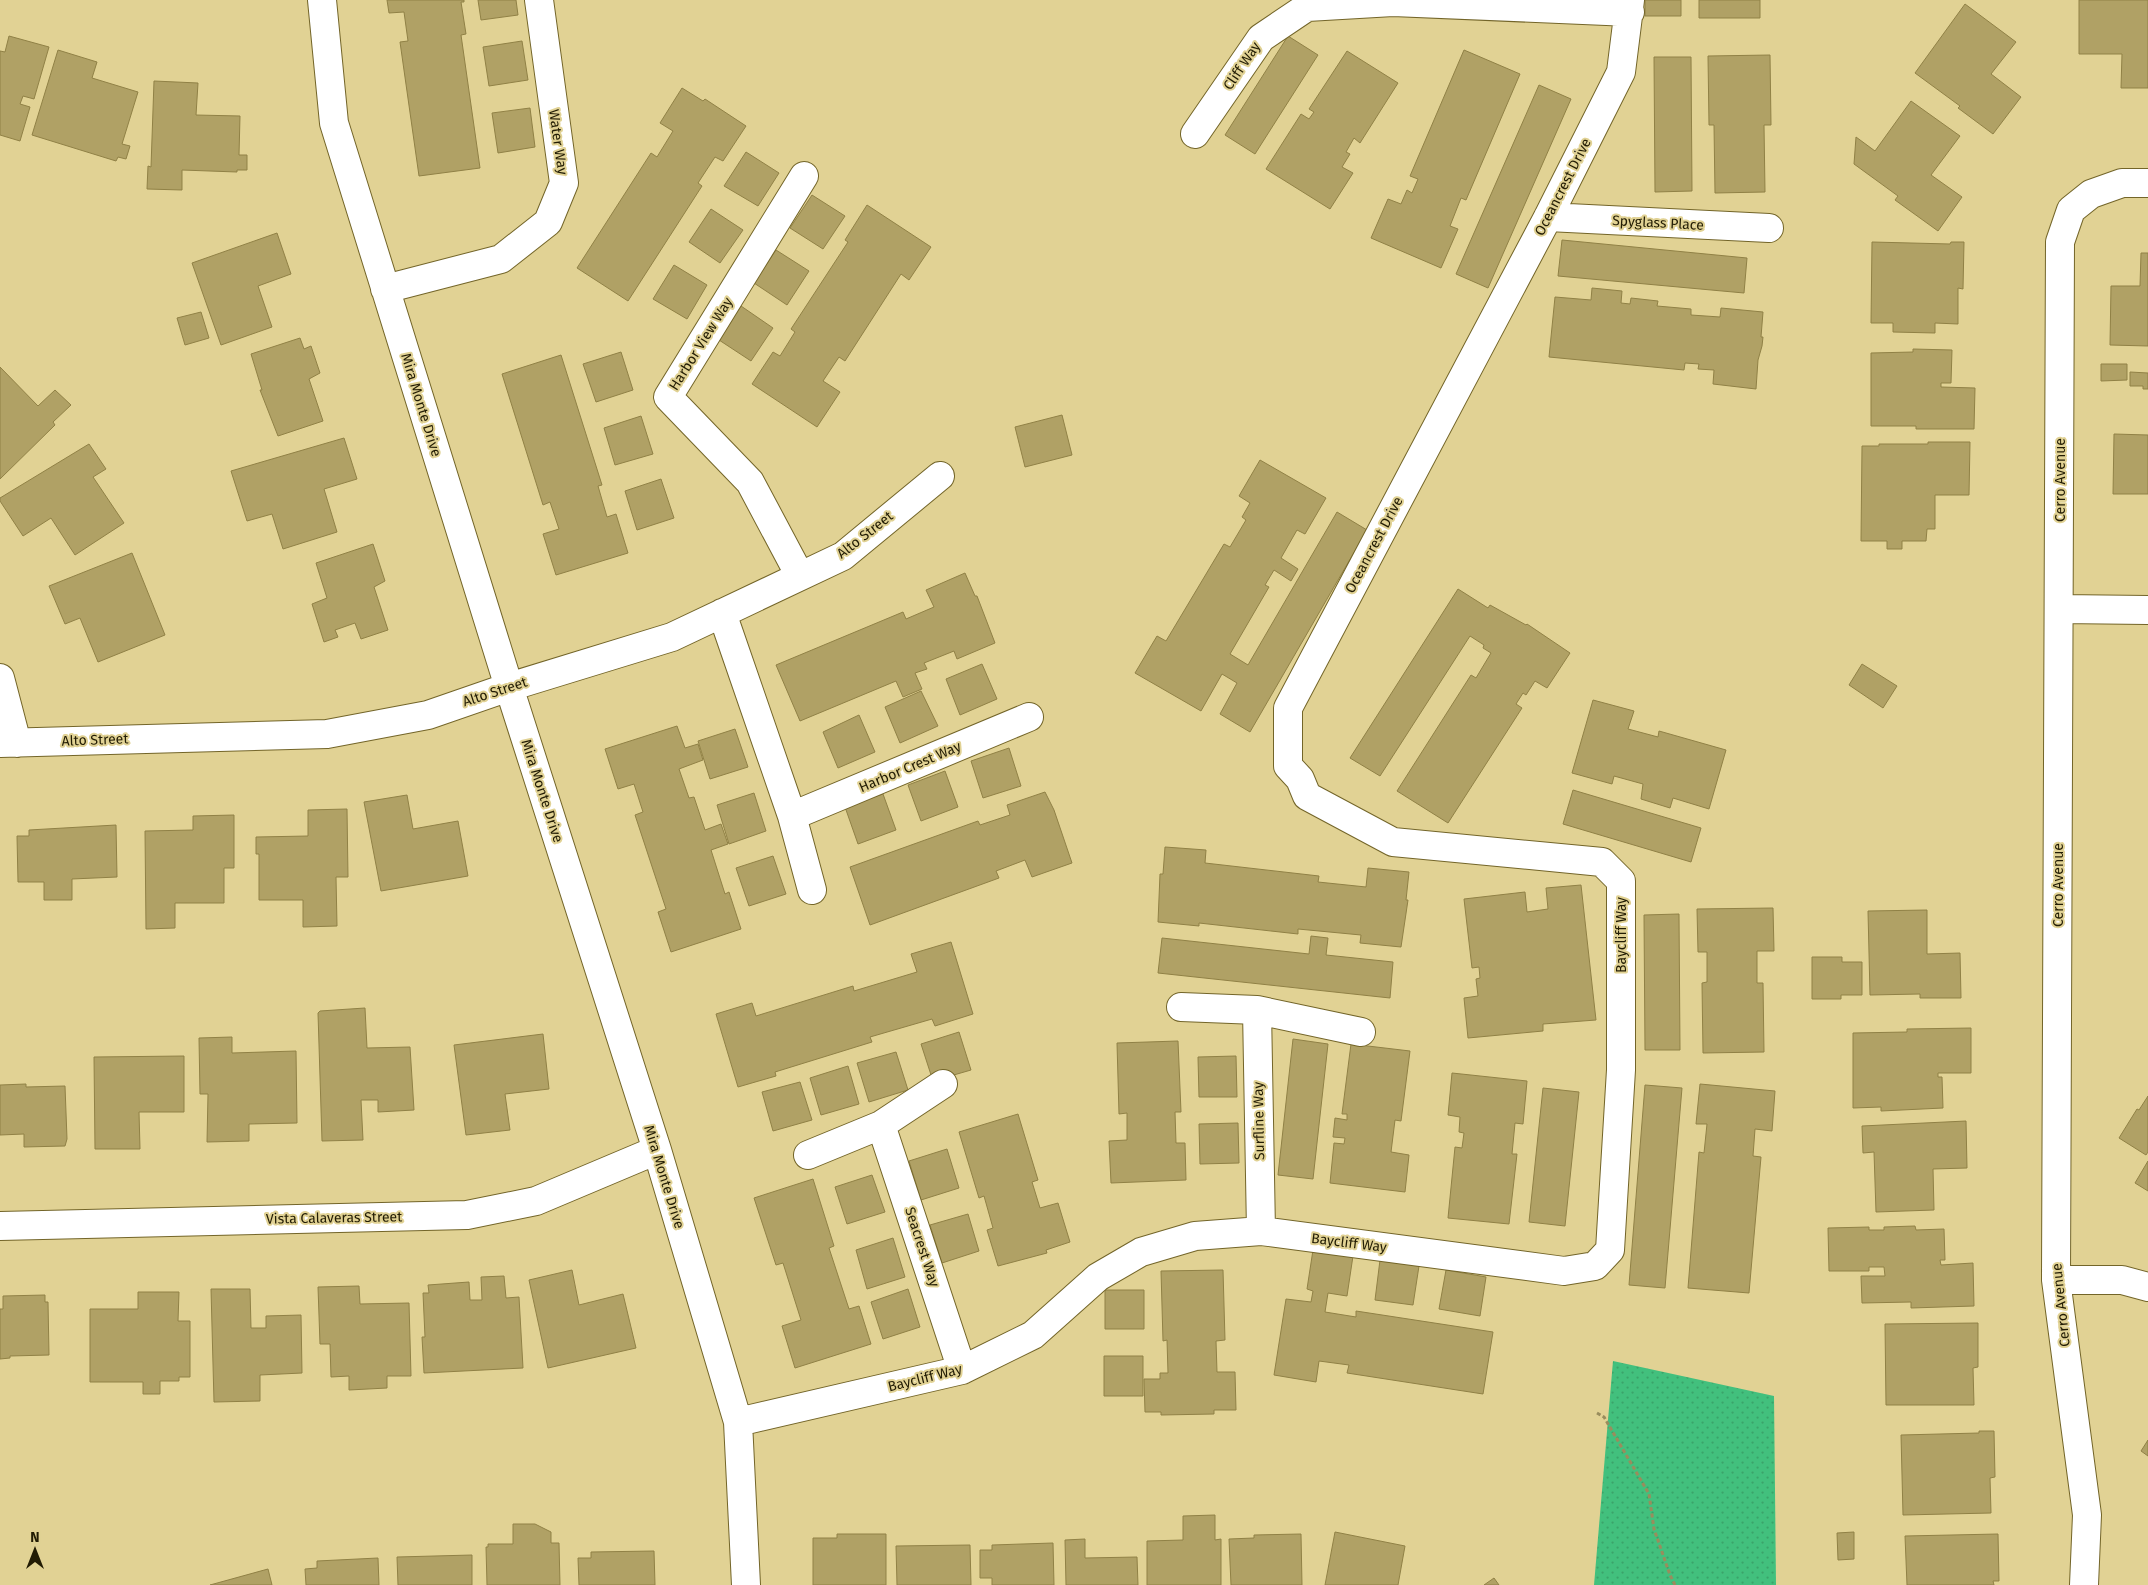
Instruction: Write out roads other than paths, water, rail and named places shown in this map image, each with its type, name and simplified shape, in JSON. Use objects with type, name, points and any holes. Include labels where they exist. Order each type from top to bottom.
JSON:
[{"type":"street","name":"Mira Monte Drive","points":[[322,0],[334,123],[509,687],[657,1150],[738,1422],[746,1585]]},
{"type":"street","name":"Water Way","points":[[385,289],[501,259],[548,222],[564,182],[539,0]]},
{"type":"street","name":"Cliff Way","points":[[1195,134],[1261,38],[1308,7],[1393,1],[1630,6]]},
{"type":"street","name":"Oceancrest Drive","points":[[1608,868],[1602,862],[1393,842],[1308,796],[1300,780],[1288,766],[1288,708],[1548,217],[1622,72],[1630,6]]},
{"type":"street","name":"Harbor View Way","points":[[800,576],[750,482],[668,397],[804,176]]},
{"type":"street","name":"Cerro Avenue","points":[[2084,1585],[2087,1515],[2056,1280],[2060,242],[2071,210],[2091,194],[2122,182],[2148,183]]},
{"type":"street","name":"Spyglass Place","points":[[1548,217],[1769,228]]},
{"type":"street","name":"Alto Street","points":[[8,743],[327,734],[428,715],[509,687],[672,637],[842,556],[940,476]]},
{"type":"street","points":[[2060,609],[2148,610]]},
{"type":"street","points":[[722,613],[792,816],[812,890]]},
{"type":"street","points":[[0,678],[8,743]]},
{"type":"street","name":"Harbor Crest Way","points":[[792,816],[1028,717]]},
{"type":"street","name":"Baycliff Way","points":[[738,1422],[962,1370],[1033,1335],[1098,1277],[1141,1252],[1195,1236],[1261,1232],[1564,1271],[1594,1266],[1610,1250],[1622,1070],[1622,881],[1608,868]]},
{"type":"street","points":[[1181,1007],[1257,1010],[1361,1032]]},
{"type":"street","name":"Surfline Way","points":[[1257,1010],[1261,1232]]},
{"type":"street","points":[[808,1155],[881,1125],[943,1084]]},
{"type":"street","name":"Seacrest Way","points":[[881,1125],[962,1370]]},
{"type":"street","name":"Vista Calaveras Street","points":[[0,1226],[466,1215],[536,1201],[657,1150]]},
{"type":"street","points":[[2056,1280],[2122,1280],[2148,1287]]}]
